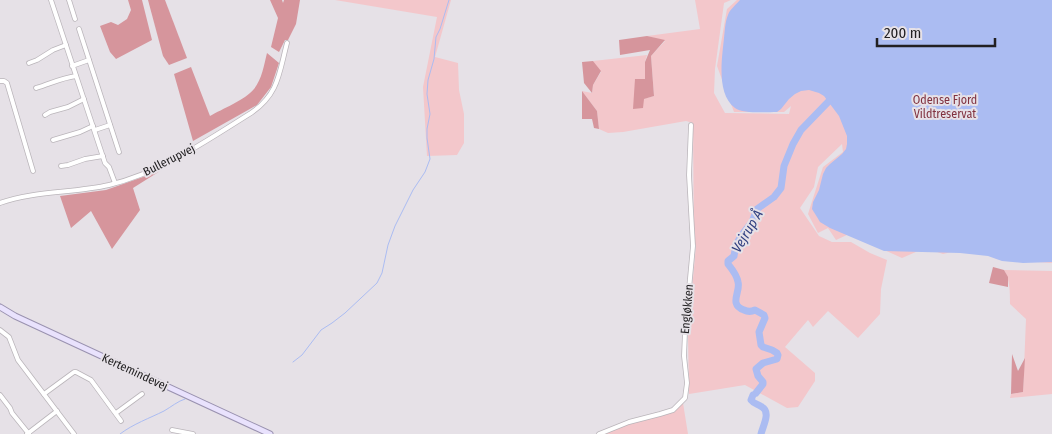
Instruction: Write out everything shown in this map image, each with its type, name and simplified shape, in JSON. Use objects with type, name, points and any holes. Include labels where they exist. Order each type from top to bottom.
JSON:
[{"type":"main road","name":"Kertemindevej","points":[[0,309],[268,434]]},
{"type":"street","points":[[51,0],[105,163],[109,167],[115,183]]},
{"type":"street","points":[[69,0],[75,18]]},
{"type":"street","points":[[79,29],[119,152]]},
{"type":"street","name":"Bullerupvej","points":[[0,203],[16,198],[115,183],[143,174],[170,162],[258,109],[276,85],[287,43]]},
{"type":"street","points":[[29,63],[66,45]]},
{"type":"street","points":[[72,66],[89,60]]},
{"type":"street","points":[[36,88],[62,78],[76,76]]},
{"type":"street","points":[[0,81],[4,81],[7,84],[33,171]]},
{"type":"street","points":[[45,115],[84,99]]},
{"type":"street","points":[[53,140],[110,125]]},
{"type":"street","name":"Engløkken","points":[[599,434],[629,422],[673,410],[685,398],[687,384],[684,356],[685,332],[693,246],[689,175],[691,125]]},
{"type":"street","points":[[61,166],[103,156]]},
{"type":"street","points":[[25,165],[30,163]]},
{"type":"street","points":[[0,330],[9,338],[18,360],[74,434]]},
{"type":"street","points":[[44,394],[76,372],[91,380],[121,421]]},
{"type":"street","points":[[116,413],[142,394]]},
{"type":"street","points":[[0,395],[28,433],[57,411]]},
{"type":"street","points":[[172,430],[192,434]]},
{"type":"green space","points":[[335,0],[451,0],[435,57],[458,63],[459,90],[464,114],[464,143],[457,155],[427,156],[423,87],[437,17]]},
{"type":"green space","points":[[695,0],[731,0],[724,3],[715,69],[714,93],[725,113],[789,114],[791,106],[784,112],[734,112],[717,66],[727,9],[737,0],[1052,0],[1052,263],[997,259],[972,247],[943,254],[925,248],[902,258],[849,234],[836,240],[828,228],[818,233],[808,214],[823,167],[843,152],[842,144],[818,167],[814,187],[800,208],[819,236],[832,242],[851,242],[887,260],[881,289],[880,314],[858,338],[828,311],[813,327],[808,320],[785,347],[815,373],[815,381],[798,407],[787,408],[745,385],[689,394],[688,335],[696,245],[694,244],[693,123],[686,121],[608,133],[599,129],[597,111],[582,91],[592,93],[593,85],[601,72],[593,61],[647,55],[645,80],[635,79],[643,99],[654,96],[651,56],[665,41],[647,36],[700,29]]},
{"type":"green space","points":[[1004,270],[1052,271],[1052,394],[1010,398],[1011,394],[1023,392],[1026,319],[1010,304],[1009,282]]},
{"type":"green space","points":[[683,403],[688,434],[602,434],[621,426],[663,415]]},
{"type":"shaded area","points":[[128,0],[142,0],[152,40],[116,59],[110,52],[100,26],[111,22],[118,25],[127,19],[131,10]]},
{"type":"shaded area","points":[[148,0],[165,0],[187,58],[169,65],[163,56]]},
{"type":"shaded area","points":[[270,0],[282,0],[283,3],[284,0],[300,0],[296,24],[279,52],[271,47],[278,18]]},
{"type":"shaded area","points":[[647,36],[665,40],[651,56],[654,96],[644,99],[643,108],[633,109],[635,79],[645,79],[645,62],[650,50],[620,55],[619,40]]},
{"type":"shaded area","points":[[267,53],[279,63],[271,87],[257,105],[193,141],[174,74],[191,67],[210,116],[239,101],[254,89],[261,76]]},
{"type":"shaded area","points":[[593,61],[601,71],[593,85],[592,93],[584,83],[582,62]]},
{"type":"shaded area","points":[[582,91],[597,111],[599,129],[594,128],[592,119],[582,119]]},
{"type":"shaded area","points":[[160,171],[133,188],[140,210],[112,249],[91,211],[71,228],[60,196],[106,190]]},
{"type":"shaded area","points":[[993,267],[1004,270],[1008,277],[1008,287],[989,283]]},
{"type":"shaded area","points":[[1012,354],[1018,371],[1025,358],[1023,392],[1011,394]]},
{"type":"water","name":"Odense Fjord Vildtreservat","points":[[740,0],[1052,0],[1052,262],[1023,263],[1002,261],[988,256],[960,253],[884,251],[820,222],[812,209],[813,202],[826,168],[846,149],[847,136],[839,116],[824,96],[809,90],[795,94],[777,112],[739,110],[729,102],[723,85],[722,55],[726,20],[729,13]]},
{"type":"waterway","points":[[293,362],[302,355],[321,330],[345,313],[377,283],[382,273],[388,245],[395,226],[413,190],[425,172],[430,159],[427,138],[430,114],[427,94],[428,80],[434,59],[436,37],[449,0]]},
{"type":"waterway","name":"Vejrup Å","points":[[756,393],[763,384],[756,369],[763,363],[777,359],[778,355],[761,345],[759,332],[765,318],[764,315],[755,310],[745,311],[737,304],[738,282],[728,261],[734,256],[736,245],[752,222],[757,209],[774,197],[781,188],[784,166],[801,130],[829,101]]},
{"type":"waterway","name":"Vejrup Å","points":[[753,395],[751,400],[765,409],[766,412],[766,419],[761,434]]},
{"type":"waterway","points":[[120,434],[185,399]]}]
